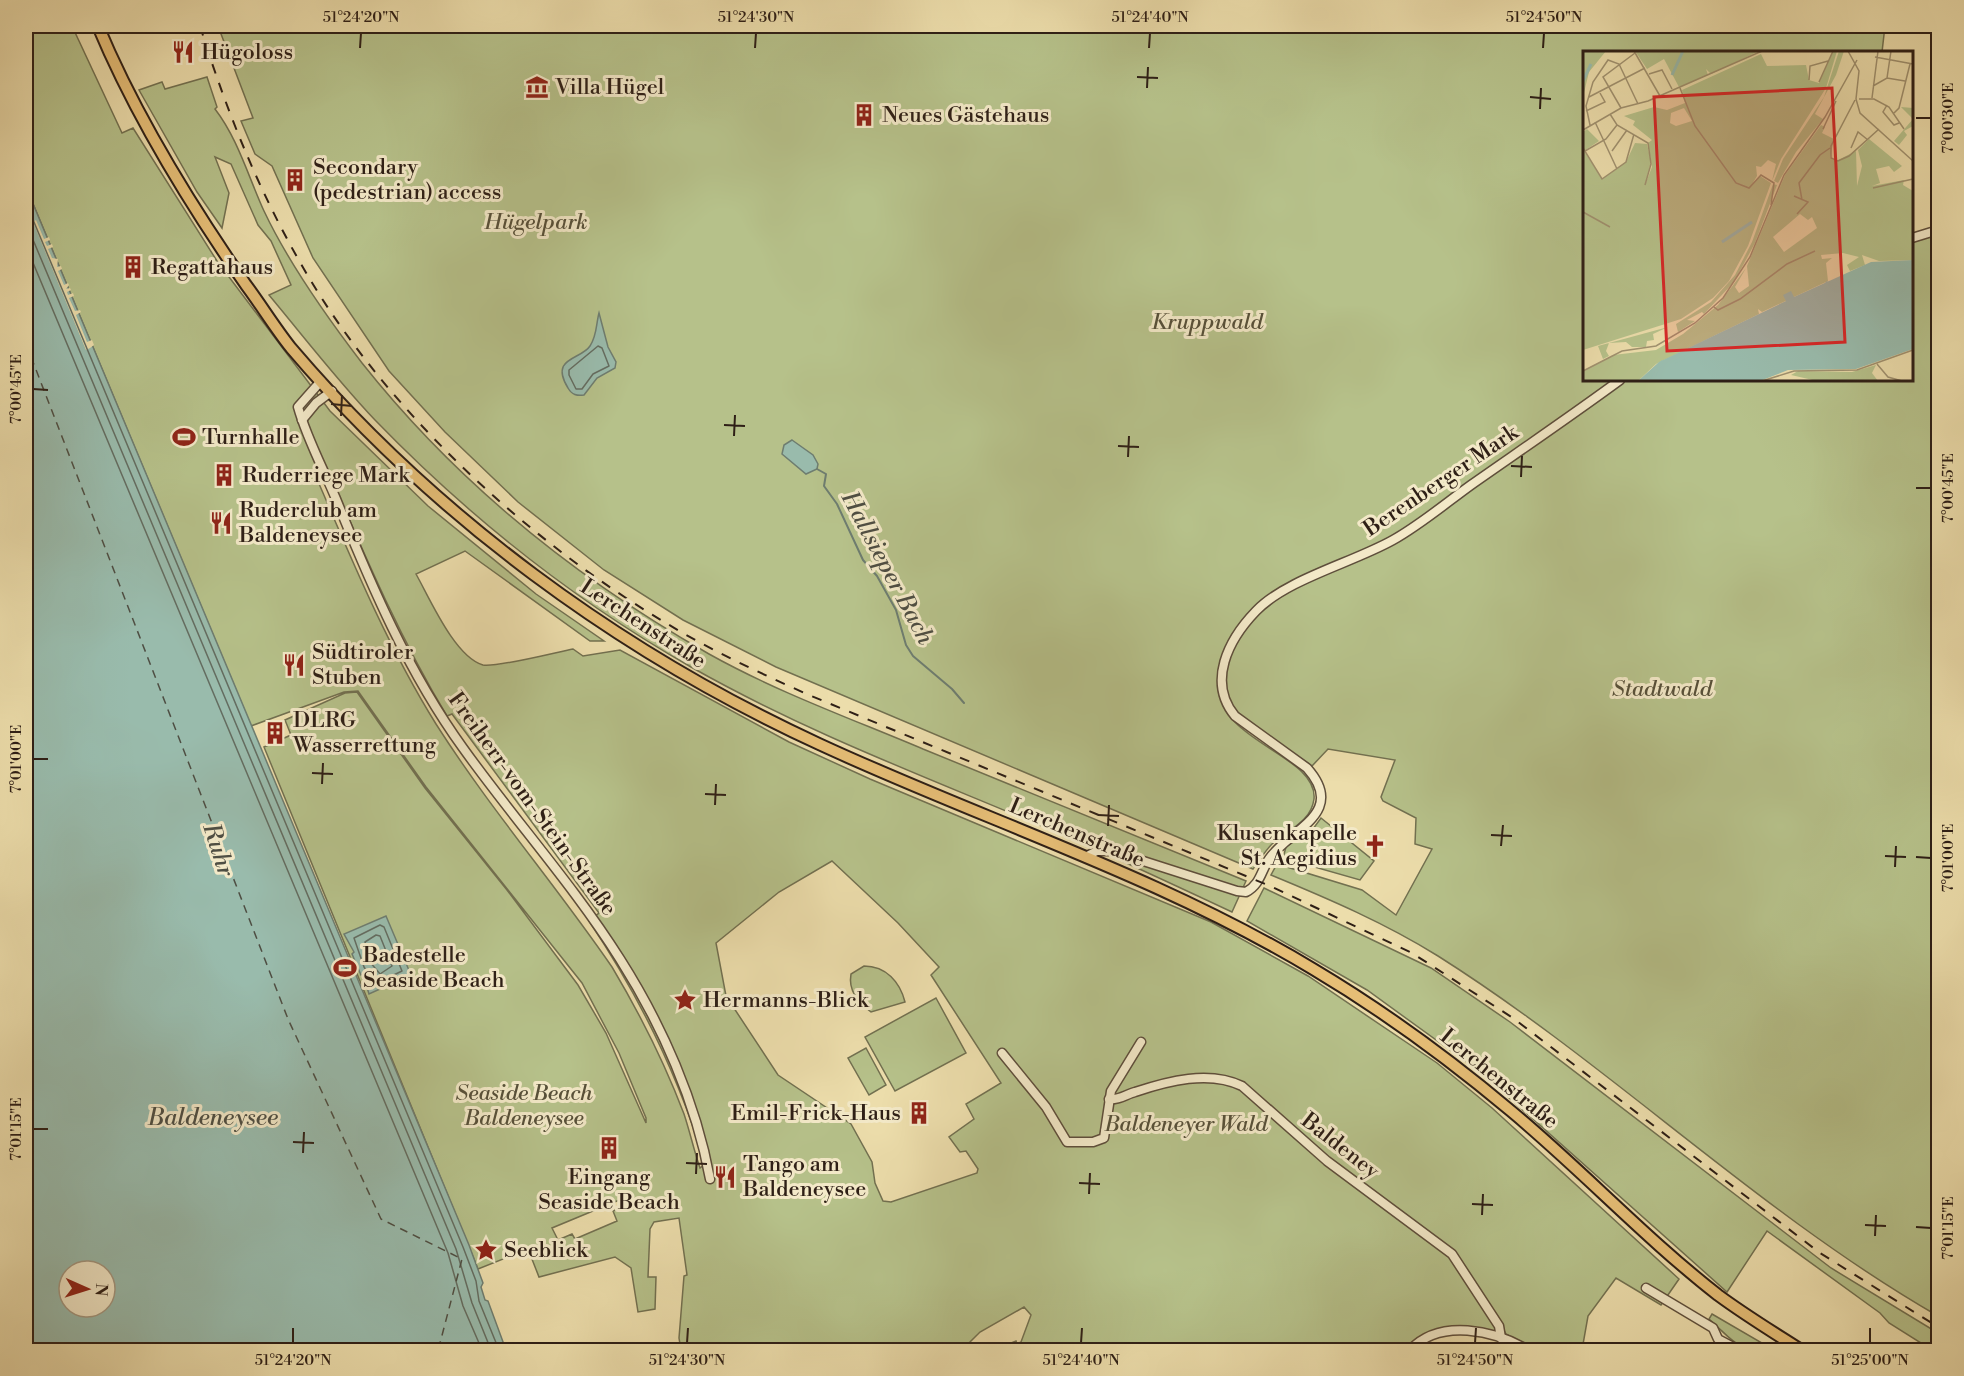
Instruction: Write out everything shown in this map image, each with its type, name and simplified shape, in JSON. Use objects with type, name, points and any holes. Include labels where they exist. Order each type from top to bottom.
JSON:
[{"type":"main road","points":[[98,26],[122,84],[206,228],[288,344],[321,381]]},
{"type":"main road","name":"Lerchenstraße","points":[[321,381],[424,484],[503,549],[562,595],[690,679],[822,745],[1211,912],[1313,969],[1375,1008],[1514,1113],[1712,1290],[1801,1350]]},
{"type":"street","points":[[1913,237],[1938,230]]},
{"type":"street","points":[[302,420],[298,407],[321,381]]},
{"type":"street","name":"Berenberger Mark","points":[[1085,857],[1097,851],[1112,850],[1246,892],[1256,886],[1269,860],[1281,845],[1306,827],[1314,818],[1320,796],[1314,776],[1307,768],[1235,716],[1222,697],[1222,667],[1229,649],[1247,622],[1273,597],[1394,540],[1619,381]]},
{"type":"street","points":[[302,420],[316,403],[332,392]]},
{"type":"street","name":"Freiherr-vom-Stein-Straße","points":[[302,420],[372,586],[412,668],[462,747],[592,918],[642,998],[691,1104],[704,1143],[710,1179]]},
{"type":"street","points":[[1002,1053],[1046,1107],[1067,1142],[1093,1142],[1104,1137],[1108,1124],[1109,1099],[1141,1042]]},
{"type":"street","name":"Baldeney","points":[[1109,1099],[1114,1100],[1175,1080],[1212,1079],[1242,1086],[1327,1161],[1452,1254],[1491,1312],[1499,1326],[1501,1338]]},
{"type":"street","points":[[1646,1288],[1713,1328],[1718,1339],[1739,1350]]},
{"type":"street","points":[[1410,1350],[1425,1338],[1445,1331],[1468,1331],[1501,1338],[1528,1350]]},
{"type":"green space","name":"Baldeneyer Wald","points":[[26,26],[72,26],[122,133],[133,128],[217,261],[330,411],[428,506],[536,594],[604,641],[590,641],[465,551],[416,574],[444,626],[473,660],[483,665],[490,665],[573,649],[583,656],[620,650],[789,742],[870,779],[1211,922],[1308,976],[1437,1063],[1492,1108],[1679,1279],[1661,1305],[1616,1278],[1588,1316],[1582,1350],[1536,1350],[1506,1334],[1487,1300],[1484,1303],[1498,1326],[1499,1335],[1451,1329],[1408,1350],[994,1350],[1016,1341],[1017,1344],[1021,1342],[1031,1315],[1024,1307],[980,1332],[970,1342],[972,1350],[681,1350],[679,1338],[684,1276],[687,1275],[679,1218],[654,1222],[650,1229],[648,1277],[656,1277],[655,1309],[638,1312],[631,1268],[615,1257],[539,1277],[528,1249],[478,1269],[264,747],[291,735],[285,720],[345,693],[357,692],[425,788],[507,890],[578,985],[606,1033],[646,1123],[619,1053],[582,983],[426,787],[358,691],[344,692],[251,726],[26,187]],"holes":[[[329,473],[399,627],[447,716],[452,714],[599,913],[589,921],[641,1008],[670,1068],[695,1131],[705,1164],[700,1168],[684,1114],[669,1077],[612,967],[457,755],[402,665],[372,604],[317,479]],[[832,861],[898,923],[939,967],[931,975],[1001,1083],[966,1104],[974,1119],[949,1137],[960,1152],[966,1151],[978,1169],[977,1173],[891,1202],[883,1201],[875,1183],[872,1162],[851,1124],[778,1075],[726,996],[716,943],[779,892]],[[629,1196],[632,1203],[613,1211],[617,1221],[575,1239],[572,1234],[558,1240],[552,1228]]]},
{"type":"green space","points":[[218,26],[1885,26],[1882,51],[1583,51],[1583,381],[1617,381],[1563,419],[1620,381],[1913,381],[1913,239],[1938,231],[1938,1316],[1809,1232],[1564,1044],[1438,956],[1377,922],[1271,875],[1277,864],[1362,890],[1396,915],[1432,849],[1415,844],[1416,818],[1383,801],[1381,797],[1395,760],[1328,749],[1312,766],[1252,725],[1232,707],[1225,694],[1224,679],[1229,659],[1240,635],[1256,616],[1276,600],[1299,586],[1395,543],[1437,515],[1475,483],[1392,538],[1282,591],[1257,608],[1237,629],[1224,655],[1219,686],[1223,705],[1234,721],[1250,735],[1301,771],[1311,784],[1314,799],[1304,820],[1272,844],[1253,869],[776,667],[683,620],[604,570],[518,502],[445,432],[389,371],[313,258],[272,166],[255,154],[241,121],[253,118]]},
{"type":"green space","points":[[207,77],[217,107],[215,109],[236,145],[264,211],[285,250],[322,308],[362,363],[399,407],[438,449],[521,525],[566,560],[660,625],[761,681],[1246,881],[1232,912],[1084,844],[885,761],[739,693],[691,667],[606,614],[524,554],[447,489],[375,420],[269,295],[291,285],[271,241],[258,225],[231,164],[215,157],[229,193],[222,228],[197,192],[139,90],[162,82],[165,89]]},
{"type":"green space","points":[[1321,818],[1374,861],[1360,880],[1283,858],[1286,847],[1313,829]]},
{"type":"green space","points":[[1264,888],[1431,968],[1510,1022],[1831,1268],[1938,1333],[1938,1350],[1932,1350],[1889,1323],[1880,1313],[1767,1231],[1727,1292],[1479,1071],[1367,990],[1247,921]]},
{"type":"green space","points":[[864,966],[879,969],[891,976],[900,988],[905,1002],[871,1012],[866,1008],[855,996],[850,980],[851,974]]},
{"type":"green space","points":[[936,998],[966,1053],[895,1091],[865,1037]]},
{"type":"green space","points":[[866,1048],[886,1085],[869,1095],[848,1058]]},
{"type":"green space","points":[[1712,1314],[1774,1350],[1751,1349],[1737,1344],[1709,1319]]},
{"type":"water","name":"Baldeneysee","points":[[26,187],[469,1245],[483,1283],[481,1287],[485,1300],[488,1301],[506,1350],[26,1350]]},
{"type":"water","points":[[599,313],[608,347],[616,362],[615,368],[597,378],[584,395],[575,394],[568,388],[562,370],[564,365],[590,346]]},
{"type":"water","points":[[792,440],[813,455],[818,464],[817,469],[806,474],[782,454],[784,445]]},
{"type":"water","points":[[386,916],[411,975],[369,994],[363,974],[361,975],[352,954],[354,952],[344,934]]},
{"type":"pier","points":[[36,220],[44,239],[49,237],[50,240],[45,242],[47,246],[52,244],[53,247],[48,249],[52,258],[58,259],[57,267],[61,266],[62,269],[58,271],[64,285],[68,283],[69,285],[66,289],[71,290],[67,292],[68,295],[73,293],[74,296],[69,298],[75,311],[80,310],[81,312],[76,315],[87,342],[92,340],[94,345],[86,350],[33,222]]},
{"type":"waterway","name":"Hallsieper Bach","points":[[817,469],[826,474],[824,486],[837,504],[863,560],[877,576],[896,610],[906,645],[913,656],[952,689],[964,703]]},
{"type":"ferry route","points":[[26,344],[288,1019],[381,1219],[462,1259],[440,1343],[444,1350]]},
{"type":"railway","points":[[200,26],[234,123],[260,185],[308,276],[341,327],[379,377],[421,425],[514,514],[563,554],[666,623],[754,670],[809,695],[1270,886],[1412,953],[1513,1018],[1820,1253],[1938,1327]]},
{"type":"place","name":"Hügoloss","points":[[183,52]]},
{"type":"place","name":"Villa Hügel","points":[[537,87]]},
{"type":"place","name":"Neues Gästehaus","points":[[864,115]]},
{"type":"place","name":"Secondary (pedestrian) access","points":[[295,180]]},
{"type":"place","name":"Regattahaus","points":[[133,267]]},
{"type":"place","name":"Turnhalle","points":[[184,437]]},
{"type":"place","name":"Ruderriege Mark","points":[[224,475]]},
{"type":"place","name":"Ruderclub am Baldeneysee","points":[[221,523]]},
{"type":"place","name":"Südtiroler Stuben","points":[[294,665]]},
{"type":"place","name":"DLRG Wasserrettung","points":[[275,733]]},
{"type":"place","name":"Klusenkapelle St. Aegidius","points":[[1375,846]]},
{"type":"place","name":"Badestelle Seaside Beach","points":[[345,968]]},
{"type":"place","name":"Hermanns-Blick","points":[[685,1000]]},
{"type":"place","name":"Emil-Frick-Haus","points":[[919,1113]]},
{"type":"place","name":"Eingang Seaside Beach","points":[[609,1148]]},
{"type":"place","name":"Tango am Baldeneysee","points":[[725,1177]]},
{"type":"place","name":"Seeblick","points":[[486,1250]]},
{"type":"park label","name":"Hügelpark","points":[[536,222]]},
{"type":"park label","name":"Kruppwald","points":[[1207,322]]},
{"type":"park label","name":"Stadtwald","points":[[1662,689]]},
{"type":"park label","name":"Seaside Beach Baldeneysee","points":[[524,1106]]},
{"type":"water label","name":"Ruhr","points":[[218,850]]}]
